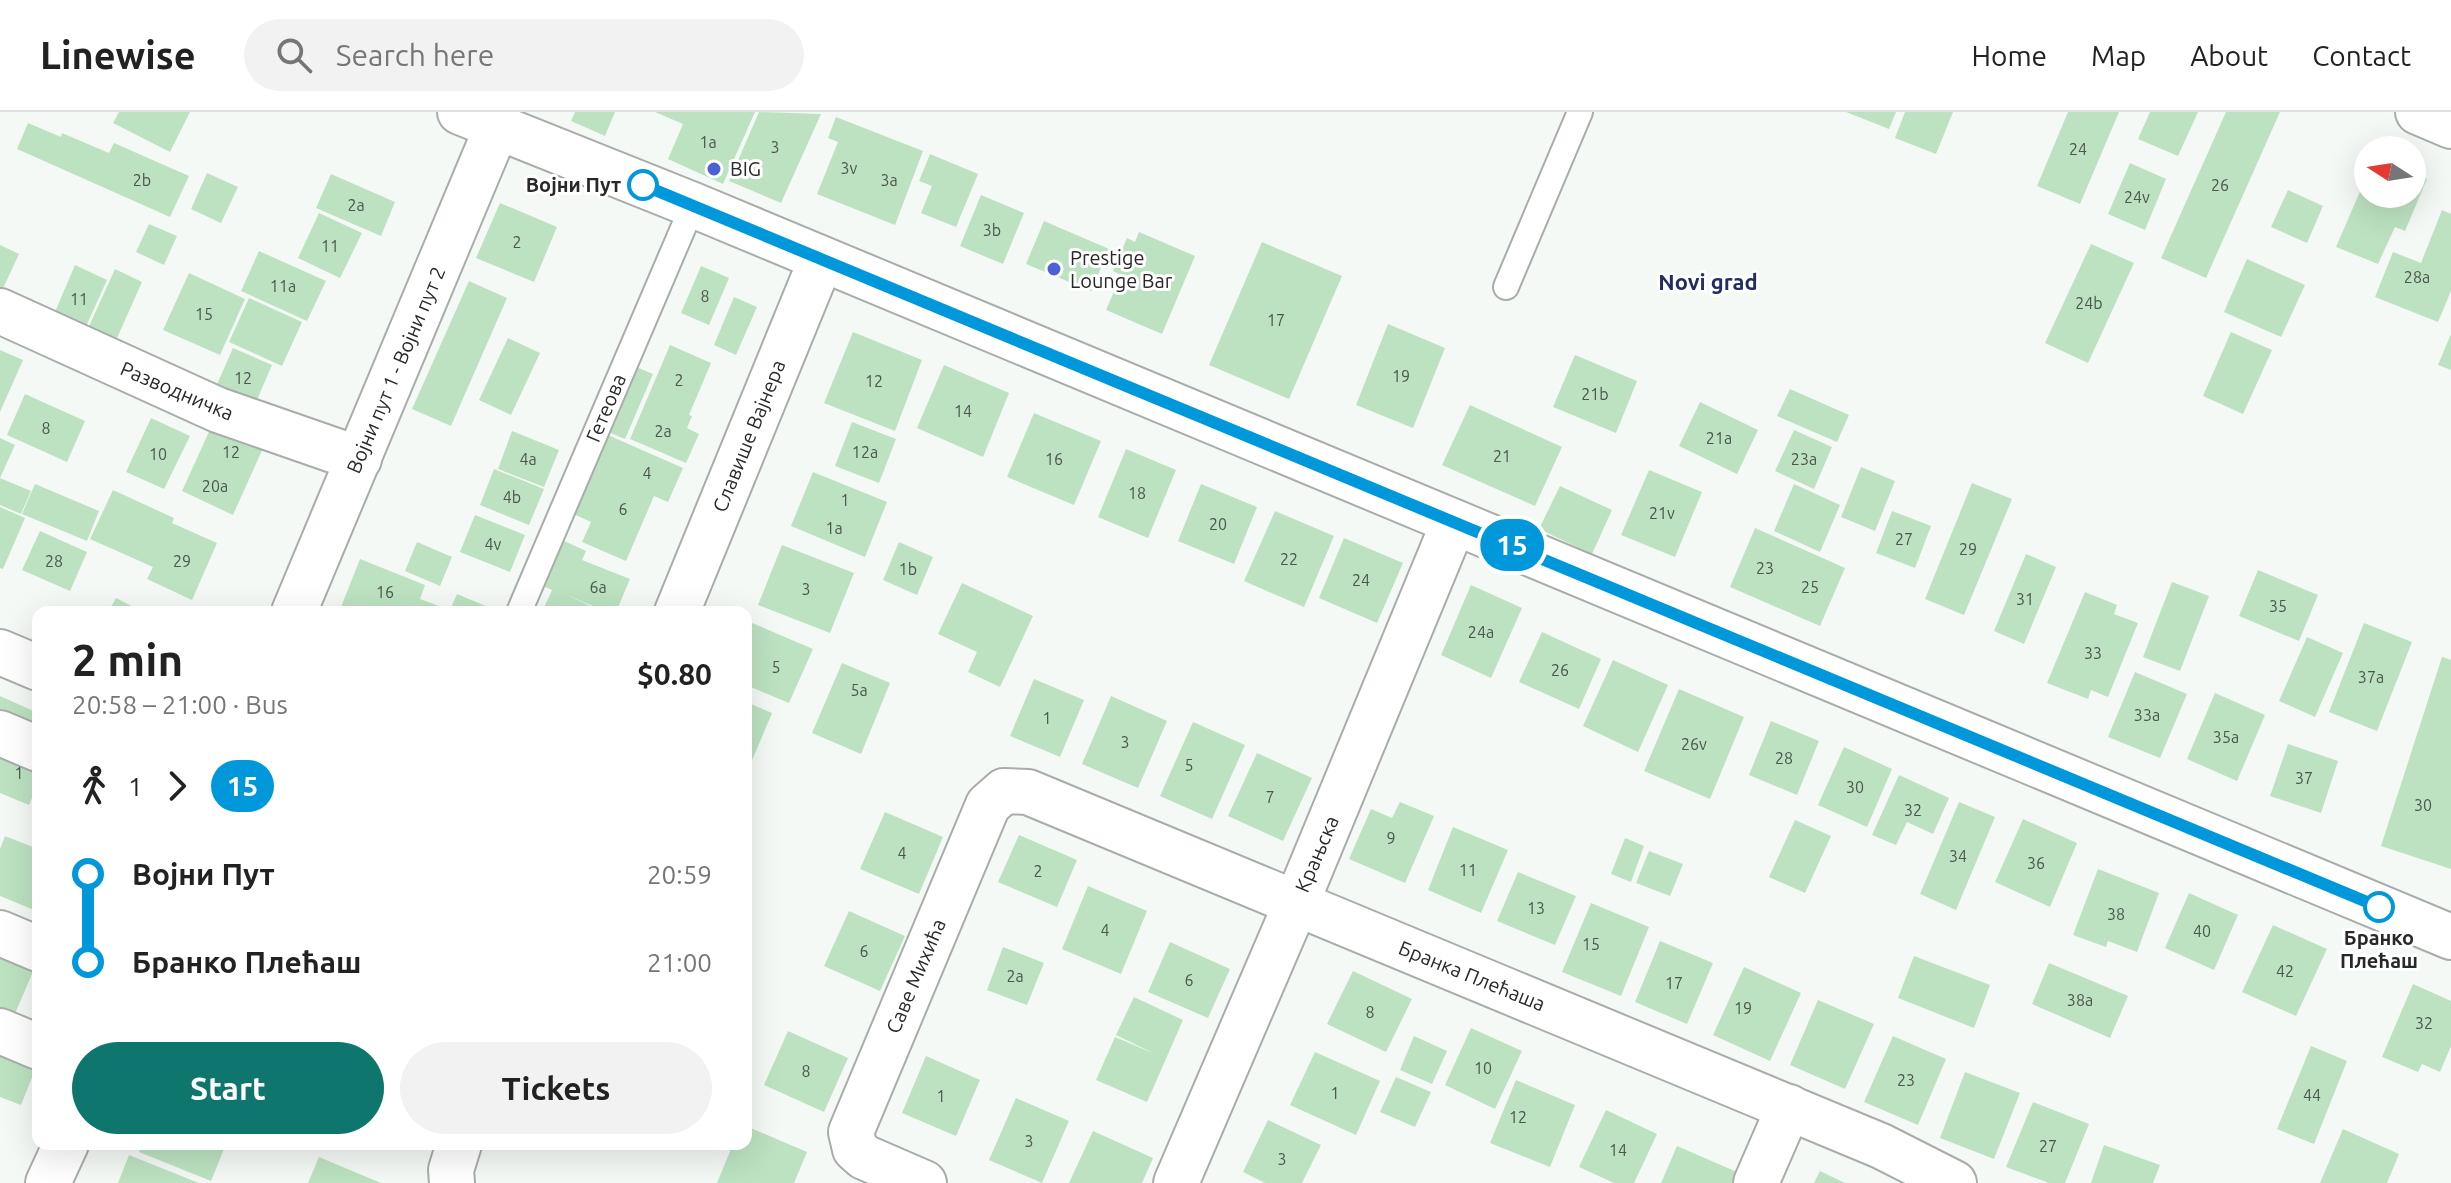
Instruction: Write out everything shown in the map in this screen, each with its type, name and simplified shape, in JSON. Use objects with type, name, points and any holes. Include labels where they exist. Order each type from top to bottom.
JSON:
[{"type":"street","points":[[2418,112],[2451,126]]},
{"type":"street","points":[[479,119],[693,205],[2451,937]]},
{"type":"street","name":"Војни пут 1 - Војни пут 2","points":[[297,606],[359,459],[479,119]]},
{"type":"street","name":"Славише Вајнера","points":[[679,606],[821,260]]},
{"type":"street","name":"Разводничка","points":[[0,311],[218,410],[359,459]]},
{"type":"street","name":"Крањска","points":[[1176,1183],[1296,904],[1454,522]]},
{"type":"street","points":[[0,652],[32,665]]},
{"type":"street","points":[[0,733],[32,746]]},
{"type":"street","name":"Бранка Плећаша","points":[[988,805],[1004,791],[1028,792],[1789,1107],[1881,1146],[1954,1183]]},
{"type":"street","name":"Саве Михића","points":[[924,1183],[864,1157],[855,1149],[851,1132],[988,805]]},
{"type":"street","points":[[0,933],[32,946]]},
{"type":"street","points":[[0,1031],[32,1044]]},
{"type":"street","points":[[1756,1183],[1789,1107]]},
{"type":"street","points":[[48,1183],[63,1150]]},
{"type":"street","points":[[452,1183],[451,1170],[457,1150]]},
{"type":"lane","points":[[1506,287],[1580,112]]},
{"type":"lane","name":"Гетеова","points":[[522,606],[693,205]]},
{"type":"building","points":[[119,112],[190,112],[170,152],[113,123]]},
{"type":"building","points":[[575,112],[615,112],[605,136],[571,121]]},
{"type":"building","points":[[655,112],[755,112],[723,184],[668,159],[683,124]]},
{"type":"building","points":[[759,112],[821,114],[781,203],[729,181]]},
{"type":"building","points":[[1846,112],[1896,112],[1889,129]]},
{"type":"building","points":[[1905,112],[1953,112],[1936,154],[1895,138]]},
{"type":"building","points":[[2068,112],[2119,112],[2080,204],[2037,186]]},
{"type":"building","points":[[2150,112],[2198,112],[2178,156],[2138,139]]},
{"type":"building","points":[[2226,112],[2280,112],[2206,278],[2161,258]]},
{"type":"building","points":[[836,117],[923,151],[895,225],[817,194],[838,142],[828,138]]},
{"type":"building","points":[[28,123],[61,137],[62,133],[109,153],[114,143],[189,176],[170,217],[17,149]]},
{"type":"building","points":[[930,154],[978,174],[956,227],[921,213],[932,186],[919,181]]},
{"type":"building","points":[[2130,163],[2166,179],[2145,230],[2108,214]]},
{"type":"building","points":[[207,173],[238,187],[221,223],[191,209]]},
{"type":"building","points":[[331,174],[395,202],[381,236],[316,208]]},
{"type":"building","points":[[2288,190],[2323,206],[2307,243],[2271,227]]},
{"type":"building","points":[[981,195],[1024,213],[1003,264],[960,246]]},
{"type":"building","points":[[500,203],[557,227],[534,282],[476,258]]},
{"type":"building","points":[[2354,205],[2354,208],[2415,208],[2405,231],[2395,227],[2378,264],[2336,247]]},
{"type":"building","points":[[2442,210],[2451,214],[2451,291],[2438,322],[2375,297],[2393,252],[2421,263]]},
{"type":"building","points":[[319,213],[362,233],[340,278],[298,258]]},
{"type":"building","points":[[1044,221],[1109,249],[1091,291],[1026,264]]},
{"type":"building","points":[[149,224],[177,236],[164,265],[136,252]]},
{"type":"building","points":[[1139,232],[1195,256],[1162,334],[1106,310],[1121,275],[1113,271],[1127,238],[1135,242]]},
{"type":"building","points":[[1262,242],[1342,276],[1289,399],[1209,365]]},
{"type":"building","points":[[2091,244],[2134,263],[2088,363],[2045,343]]},
{"type":"building","points":[[0,245],[19,254],[0,295]]},
{"type":"building","points":[[259,251],[326,281],[307,321],[241,291]]},
{"type":"building","points":[[2247,259],[2305,285],[2281,337],[2224,312]]},
{"type":"building","points":[[75,265],[107,280],[83,333],[52,319]]},
{"type":"building","points":[[701,266],[729,278],[709,325],[681,313]]},
{"type":"building","points":[[115,269],[142,282],[113,347],[85,335]]},
{"type":"building","points":[[189,273],[245,299],[220,355],[163,330]]},
{"type":"building","points":[[469,281],[507,298],[451,426],[412,409]]},
{"type":"building","points":[[734,297],[757,307],[736,355],[714,345]]},
{"type":"building","points":[[249,298],[302,322],[282,366],[229,342]]},
{"type":"building","points":[[1388,324],[1445,348],[1413,428],[1356,405]]},
{"type":"building","points":[[853,332],[922,360],[895,431],[824,403]]},
{"type":"building","points":[[2231,332],[2272,350],[2243,414],[2203,396]]},
{"type":"building","points":[[2451,334],[2451,370],[2438,365]]},
{"type":"building","points":[[508,338],[540,353],[511,415],[479,400]]},
{"type":"building","points":[[670,345],[711,363],[689,415],[692,416],[687,428],[699,434],[686,463],[630,439]]},
{"type":"building","points":[[233,348],[272,365],[253,409],[214,391]]},
{"type":"building","points":[[0,350],[23,360],[0,412]]},
{"type":"building","points":[[1575,355],[1637,381],[1616,433],[1553,407]]},
{"type":"building","points":[[629,364],[653,374],[625,439],[601,429]]},
{"type":"building","points":[[944,365],[1009,393],[983,457],[917,428]]},
{"type":"building","points":[[1790,389],[1849,415],[1837,442],[1777,416]]},
{"type":"building","points":[[25,394],[85,421],[67,462],[7,435]]},
{"type":"building","points":[[1700,402],[1758,430],[1737,474],[1679,446]]},
{"type":"building","points":[[1470,405],[1562,447],[1535,506],[1442,465]]},
{"type":"building","points":[[1034,413],[1101,441],[1074,505],[1007,477]]},
{"type":"building","points":[[151,418],[190,436],[164,489],[126,472]]},
{"type":"building","points":[[852,422],[896,439],[879,483],[835,466]]},
{"type":"building","points":[[213,423],[264,446],[233,515],[182,491]]},
{"type":"building","points":[[1794,430],[1832,447],[1814,489],[1775,471]]},
{"type":"building","points":[[512,431],[559,450],[544,487],[498,469]]},
{"type":"building","points":[[601,432],[683,468],[668,502],[654,496],[626,561],[582,542],[591,522],[567,511]]},
{"type":"building","points":[[0,438],[15,445],[0,478]]},
{"type":"building","points":[[1126,449],[1176,470],[1148,538],[1098,517]]},
{"type":"building","points":[[1861,467],[1895,481],[1875,531],[1841,517]]},
{"type":"building","points":[[494,469],[544,489],[529,525],[480,505]]},
{"type":"building","points":[[1649,470],[1702,492],[1675,557],[1621,535]]},
{"type":"building","points":[[813,472],[887,502],[865,557],[791,526]]},
{"type":"building","points":[[0,478],[31,491],[21,514],[0,505]]},
{"type":"building","points":[[1972,483],[2012,499],[1964,615],[1925,599]]},
{"type":"building","points":[[35,484],[99,511],[87,541],[22,514]]},
{"type":"building","points":[[1201,484],[1257,507],[1234,564],[1178,541]]},
{"type":"building","points":[[1794,484],[1840,505],[1820,552],[1774,531]]},
{"type":"building","points":[[1560,486],[1612,510],[1592,554],[1539,529]]},
{"type":"building","points":[[113,490],[174,518],[172,523],[217,543],[192,600],[147,579],[153,567],[90,539]]},
{"type":"building","points":[[0,507],[25,518],[3,569],[0,568]]},
{"type":"building","points":[[1275,511],[1334,536],[1304,607],[1244,581]]},
{"type":"building","points":[[1892,511],[1931,526],[1915,568],[1876,553]]},
{"type":"building","points":[[475,515],[525,535],[510,572],[460,552]]},
{"type":"building","points":[[1755,528],[1845,568],[1820,626],[1730,587]]},
{"type":"building","points":[[40,531],[87,552],[70,591],[22,570]]},
{"type":"building","points":[[1344,538],[1403,563],[1377,623],[1319,598]]},
{"type":"building","points":[[560,539],[586,551],[582,560],[630,579],[619,606],[593,606],[567,595],[590,606],[545,606],[552,590],[541,585]]},
{"type":"building","points":[[417,542],[452,557],[440,586],[405,571]]},
{"type":"building","points":[[899,542],[933,557],[917,595],[883,580]]},
{"type":"building","points":[[782,545],[854,573],[830,633],[758,605]]},
{"type":"building","points":[[2026,554],[2056,567],[2024,644],[1994,631]]},
{"type":"building","points":[[360,559],[425,585],[420,599],[439,606],[341,606]]},
{"type":"building","points":[[2258,570],[2318,595],[2299,641],[2239,616]]},
{"type":"building","points":[[2172,582],[2209,596],[2180,671],[2143,657]]},
{"type":"building","points":[[962,583],[1033,616],[1000,687],[968,672],[977,652],[938,634]]},
{"type":"building","points":[[1471,585],[1522,608],[1491,678],[1441,655]]},
{"type":"building","points":[[2085,592],[2117,605],[2114,614],[2138,623],[2108,697],[2091,690],[2088,699],[2047,683]]},
{"type":"building","points":[[457,594],[486,606],[452,606]]},
{"type":"building","points":[[116,598],[131,606],[111,606]]},
{"type":"building","points":[[752,623],[813,649],[789,703],[752,688]]},
{"type":"building","points":[[2364,623],[2412,642],[2377,731],[2329,712]]},
{"type":"building","points":[[1542,632],[1601,659],[1579,709],[1519,682]]},
{"type":"building","points":[[2307,637],[2343,653],[2315,717],[2279,701]]},
{"type":"building","points":[[2442,657],[2451,660],[2451,869],[2381,846]]},
{"type":"building","points":[[1613,660],[1668,685],[1638,752],[1583,726]]},
{"type":"building","points":[[842,663],[890,683],[861,754],[812,733]]},
{"type":"building","points":[[2135,672],[2187,694],[2160,758],[2108,737]]},
{"type":"building","points":[[1034,679],[1084,700],[1060,757],[1010,736]]},
{"type":"building","points":[[1679,689],[1744,717],[1710,799],[1644,771]]},
{"type":"building","points":[[2215,693],[2265,715],[2237,781],[2187,759]]},
{"type":"building","points":[[0,696],[32,710],[32,735],[0,720]]},
{"type":"building","points":[[1111,696],[1167,721],[1138,788],[1082,764]]},
{"type":"building","points":[[752,705],[772,713],[752,760]]},
{"type":"building","points":[[1771,721],[1819,741],[1797,795],[1749,775]]},
{"type":"building","points":[[1193,722],[1245,745],[1212,819],[1160,796]]},
{"type":"building","points":[[2288,744],[2338,761],[2321,813],[2270,796]]},
{"type":"building","points":[[0,747],[32,760],[32,798],[29,805],[0,793]]},
{"type":"building","points":[[1844,747],[1892,769],[1867,827],[1818,805]]},
{"type":"building","points":[[1257,753],[1312,778],[1283,841],[1228,816]]},
{"type":"building","points":[[1899,775],[1949,798],[1933,834],[1907,822],[1896,845],[1872,835]]},
{"type":"building","points":[[1400,802],[1434,816],[1405,883],[1349,859],[1371,809],[1392,818]]},
{"type":"building","points":[[1959,802],[1995,817],[1956,910],[1920,894]]},
{"type":"building","points":[[885,812],[943,837],[919,894],[860,869]]},
{"type":"building","points":[[2023,819],[2077,843],[2050,907],[1995,882]]},
{"type":"building","points":[[1795,820],[1831,836],[1805,893],[1769,877]]},
{"type":"building","points":[[1453,827],[1508,850],[1481,913],[1428,890]]},
{"type":"building","points":[[1019,835],[1077,860],[1057,907],[998,882]]},
{"type":"building","points":[[5,836],[32,847],[32,909],[0,896],[0,849]]},
{"type":"building","points":[[1625,838],[1644,846],[1631,882],[1611,874]]},
{"type":"building","points":[[1649,851],[1683,864],[1670,896],[1636,883]]},
{"type":"building","points":[[2098,869],[2159,893],[2137,952],[2108,941],[2106,947],[2073,935]]},
{"type":"building","points":[[1518,872],[1576,896],[1555,945],[1497,921]]},
{"type":"building","points":[[1088,886],[1147,911],[1121,974],[1062,949]]},
{"type":"building","points":[[2189,893],[2238,915],[2214,970],[2165,948]]},
{"type":"building","points":[[1591,903],[1649,927],[1621,996],[1562,972]]},
{"type":"building","points":[[849,911],[905,936],[880,991],[824,966]]},
{"type":"building","points":[[2273,925],[2327,949],[2296,1016],[2242,992]]},
{"type":"building","points":[[1660,941],[1713,963],[1687,1024],[1635,1002]]},
{"type":"building","points":[[1170,942],[1230,969],[1208,1018],[1148,992]]},
{"type":"building","points":[[1003,947],[1044,963],[1027,1005],[987,990]]},
{"type":"building","points":[[0,952],[32,966],[32,974],[11,1023],[0,1019]]},
{"type":"building","points":[[1914,956],[1990,985],[1974,1028],[1898,998]]},
{"type":"building","points":[[2049,963],[2128,996],[2110,1038],[2032,1004]]},
{"type":"building","points":[[1744,967],[1801,993],[1770,1061],[1713,1035]]},
{"type":"building","points":[[1353,971],[1412,999],[1386,1052],[1327,1024]]},
{"type":"building","points":[[2413,984],[2451,1001],[2451,1046],[2440,1072],[2422,1064],[2418,1072],[2382,1057]]},
{"type":"building","points":[[1134,997],[1183,1020],[1147,1102],[1096,1080],[1115,1037],[1155,1054],[1116,1035]]},
{"type":"building","points":[[1818,1000],[1874,1024],[1845,1089],[1790,1065]]},
{"type":"building","points":[[1471,1028],[1522,1051],[1495,1109],[1445,1085]]},
{"type":"building","points":[[788,1031],[848,1058],[824,1112],[764,1085]]},
{"type":"building","points":[[1414,1036],[1447,1051],[1432,1084],[1400,1070]]},
{"type":"building","points":[[1893,1036],[1946,1059],[1918,1125],[1864,1102]]},
{"type":"building","points":[[2311,1046],[2347,1061],[2314,1144],[2277,1129]]},
{"type":"building","points":[[0,1050],[32,1063],[32,1078],[21,1105],[0,1097]]},
{"type":"building","points":[[1315,1052],[1380,1081],[1356,1135],[1290,1105]]},
{"type":"building","points":[[926,1056],[980,1080],[956,1136],[902,1113]]},
{"type":"building","points":[[1965,1072],[2020,1093],[1994,1159],[1940,1138]]},
{"type":"building","points":[[1396,1077],[1431,1092],[1415,1127],[1380,1112]]},
{"type":"building","points":[[1516,1080],[1575,1105],[1550,1167],[1490,1143]]},
{"type":"building","points":[[1016,1098],[1069,1121],[1042,1183],[989,1160]]},
{"type":"building","points":[[2033,1102],[2089,1124],[2065,1183],[2049,1183],[2006,1167]]},
{"type":"building","points":[[1606,1110],[1657,1134],[1634,1183],[1614,1183],[1579,1167]]},
{"type":"building","points":[[1268,1120],[1321,1145],[1302,1183],[1265,1183],[1243,1172]]},
{"type":"building","points":[[752,1129],[807,1152],[794,1183],[717,1183],[731,1150],[752,1150]]},
{"type":"building","points":[[2343,1129],[2399,1154],[2387,1183],[2320,1183]]},
{"type":"building","points":[[1093,1131],[1153,1158],[1142,1183],[1069,1183]]},
{"type":"building","points":[[2104,1145],[2160,1165],[2153,1183],[2091,1183]]},
{"type":"building","points":[[1677,1146],[1737,1172],[1732,1183],[1661,1183]]},
{"type":"building","points":[[140,1150],[224,1150],[211,1181]]},
{"type":"building","points":[[129,1155],[199,1183],[118,1183]]},
{"type":"building","points":[[319,1157],[381,1183],[308,1183]]},
{"type":"building","points":[[1820,1171],[1845,1183],[1814,1183]]},
{"type":"bus line","name":"15","points":[[643,185],[2379,907]]},
{"type":"place","name":"BIG","points":[[714,169]]},
{"type":"place","name":"Војни Пут","points":[[643,185]]},
{"type":"place","name":"Prestige Lounge Bar","points":[[1054,269]]},
{"type":"place","name":"Бранко Плећаш","points":[[2379,907]]},
{"type":"district","name":"Novi grad","points":[[1708,282]]}]
